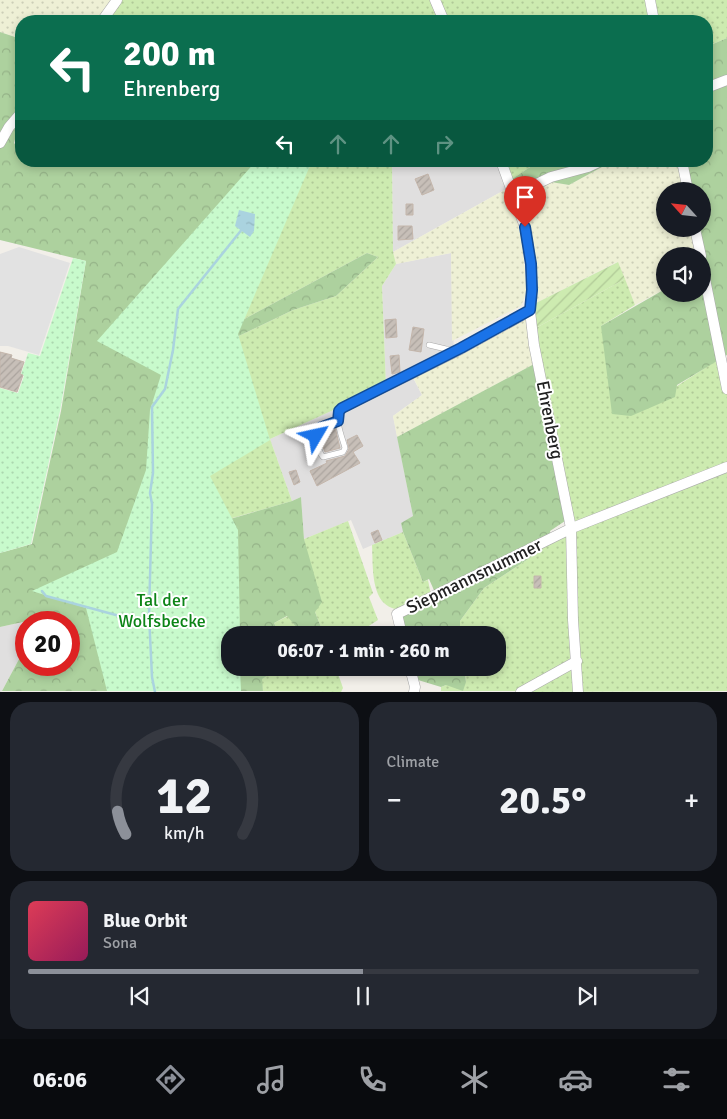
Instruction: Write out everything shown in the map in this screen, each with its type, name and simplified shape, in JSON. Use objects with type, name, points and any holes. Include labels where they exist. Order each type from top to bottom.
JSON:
[{"type":"street","points":[[106,15],[117,0]]},
{"type":"street","points":[[435,0],[441,15]]},
{"type":"street","points":[[650,0],[653,15]]},
{"type":"street","points":[[713,85],[727,80]]},
{"type":"street","points":[[0,143],[15,121]]},
{"type":"street","name":"Ehrenberg","points":[[503,167],[525,227],[531,264],[532,290],[530,310],[534,345],[572,528],[573,620],[578,692]]},
{"type":"street","points":[[514,195],[551,177],[590,167]]},
{"type":"street","points":[[683,167],[686,182]]},
{"type":"street","points":[[710,302],[727,389]]},
{"type":"street","points":[[342,408],[461,348],[530,310]]},
{"type":"street","points":[[572,528],[727,467]]},
{"type":"street","name":"Siepmannsnummer","points":[[400,626],[397,614],[572,528]]},
{"type":"street","points":[[522,692],[577,662]]},
{"type":"street","points":[[412,676],[415,687],[414,692]]},
{"type":"lane","points":[[429,345],[446,349],[461,348]]},
{"type":"lane","points":[[338,421],[317,430],[316,436],[320,454],[323,457],[338,454],[345,450],[338,421],[339,411],[342,408]]},
{"type":"shaded area","points":[[392,167],[499,167],[508,188],[393,252]]},
{"type":"shaded area","points":[[19,247],[70,263],[39,355],[8,346],[0,346],[0,254]]},
{"type":"shaded area","points":[[451,253],[454,356],[413,378],[422,395],[393,416],[413,516],[402,523],[403,532],[363,549],[351,520],[304,539],[301,497],[292,501],[270,439],[386,386],[382,286],[396,264]]},
{"type":"shaded area","points":[[15,624],[15,667],[0,692],[0,627]]},
{"type":"green space","points":[[0,0],[120,0],[109,15],[15,15],[15,37],[0,32]]},
{"type":"green space","points":[[120,0],[727,0],[727,38],[713,44],[713,15],[109,15]]},
{"type":"green space","points":[[0,32],[15,37],[15,167],[273,167],[207,339],[367,253],[378,257],[336,296],[293,310],[224,343],[168,537],[301,497],[304,539],[322,602],[315,612],[320,626],[295,626],[287,616],[274,623],[276,626],[221,626],[221,676],[267,676],[262,679],[263,691],[2,691],[15,667],[15,676],[80,676],[80,611],[15,611],[15,624],[0,627],[0,553],[32,544],[61,411],[86,261],[0,240]]},
{"type":"green space","points":[[727,38],[727,355],[677,385],[675,397],[631,416],[612,414],[601,326],[656,294],[656,302],[711,302],[711,247],[699,247],[695,238],[711,238],[711,182],[684,182],[681,167],[713,167],[713,44]]},
{"type":"green space","name":"Tal der Wolfsbecke","points":[[251,167],[309,167],[238,334],[270,440],[210,476],[238,530],[240,626],[221,626],[221,676],[240,676],[241,691],[107,691],[86,608],[32,591],[117,552],[146,470],[150,410],[161,375],[97,341]]},
{"type":"green space","points":[[273,167],[392,167],[393,252],[396,264],[382,286],[386,386],[270,439],[292,501],[167,537],[224,343],[293,310],[336,296],[378,257],[367,253],[207,339]]},
{"type":"green space","points":[[499,167],[530,167],[506,183]]},
{"type":"green space","points":[[530,167],[602,167],[569,185],[551,182],[516,198],[506,183]]},
{"type":"green space","points":[[602,167],[679,167],[682,182],[656,182],[656,238],[693,238],[694,247],[656,247],[656,294],[635,305],[617,262],[534,304],[519,197],[551,182],[569,185]]},
{"type":"green space","points":[[508,188],[522,240],[527,291],[521,306],[452,341],[451,253],[396,264],[393,252]]},
{"type":"green space","points":[[73,258],[86,261],[60,411],[31,544],[0,553],[0,388],[18,393],[24,376],[21,374],[28,353],[40,356]]},
{"type":"green space","points":[[618,262],[625,279],[534,329],[534,304]]},
{"type":"green space","points":[[625,279],[635,305],[601,326],[677,386],[719,359],[727,391],[727,691],[518,692],[577,658],[572,527],[534,329]]},
{"type":"green space","points":[[526,318],[536,363],[397,437],[393,416],[422,395],[413,377]]},
{"type":"green space","points":[[536,363],[568,519],[550,531],[551,537],[543,541],[542,550],[484,588],[460,621],[460,626],[402,626],[399,615],[437,597],[429,579],[423,582],[403,532],[401,523],[413,516],[397,437]]},
{"type":"green space","points":[[348,521],[373,593],[369,597],[378,620],[369,626],[320,626],[315,612],[304,539]]},
{"type":"green space","points":[[403,532],[423,582],[428,580],[431,595],[395,609],[384,603],[377,591],[372,545]]},
{"type":"green space","points":[[568,534],[573,654],[570,659],[515,691],[441,691],[441,687],[446,685],[466,682],[465,676],[506,676],[506,626],[452,626],[460,621],[484,588],[542,550],[542,546]]},
{"type":"green space","points":[[288,616],[296,626],[276,626],[274,623]]},
{"type":"green space","points":[[266,676],[339,676],[343,688],[341,692],[263,691],[261,679]]},
{"type":"green space","points":[[417,676],[465,676],[466,682],[463,691],[446,685],[441,687],[418,680]]},
{"type":"water","points":[[239,210],[255,214],[254,231],[250,237],[235,226]]},
{"type":"building","points":[[428,174],[434,190],[422,195],[415,179]]},
{"type":"building","points":[[406,204],[413,204],[413,215],[406,215]]},
{"type":"building","points":[[398,226],[412,226],[413,239],[398,240]]},
{"type":"building","points":[[396,319],[397,337],[386,338],[385,320]]},
{"type":"building","points":[[413,327],[424,329],[421,352],[409,350]]},
{"type":"building","points":[[0,352],[12,355],[11,358],[24,362],[20,374],[23,375],[17,392],[0,387]]},
{"type":"building","points":[[399,355],[400,372],[392,374],[390,356]]},
{"type":"building","points":[[335,427],[340,448],[325,452],[321,442],[323,441],[321,432]]},
{"type":"building","points":[[357,435],[363,446],[353,452],[360,463],[317,486],[310,471],[327,463],[326,461],[345,456],[349,449],[347,440]]},
{"type":"building","points":[[296,470],[300,482],[294,485],[289,472]]},
{"type":"building","points":[[378,530],[382,540],[375,543],[371,533]]},
{"type":"building","points":[[534,576],[541,576],[541,588],[534,588]]},
{"type":"waterway","points":[[155,692],[152,677],[149,615],[152,504],[150,493],[153,473],[152,407],[165,389],[173,350],[178,309],[243,228]]},
{"type":"waterway","points":[[42,591],[46,596],[149,624]]},
{"type":"route","points":[[316,436],[317,430],[338,421],[339,411],[342,408],[461,348],[530,310],[532,290],[531,264],[525,227]]}]
